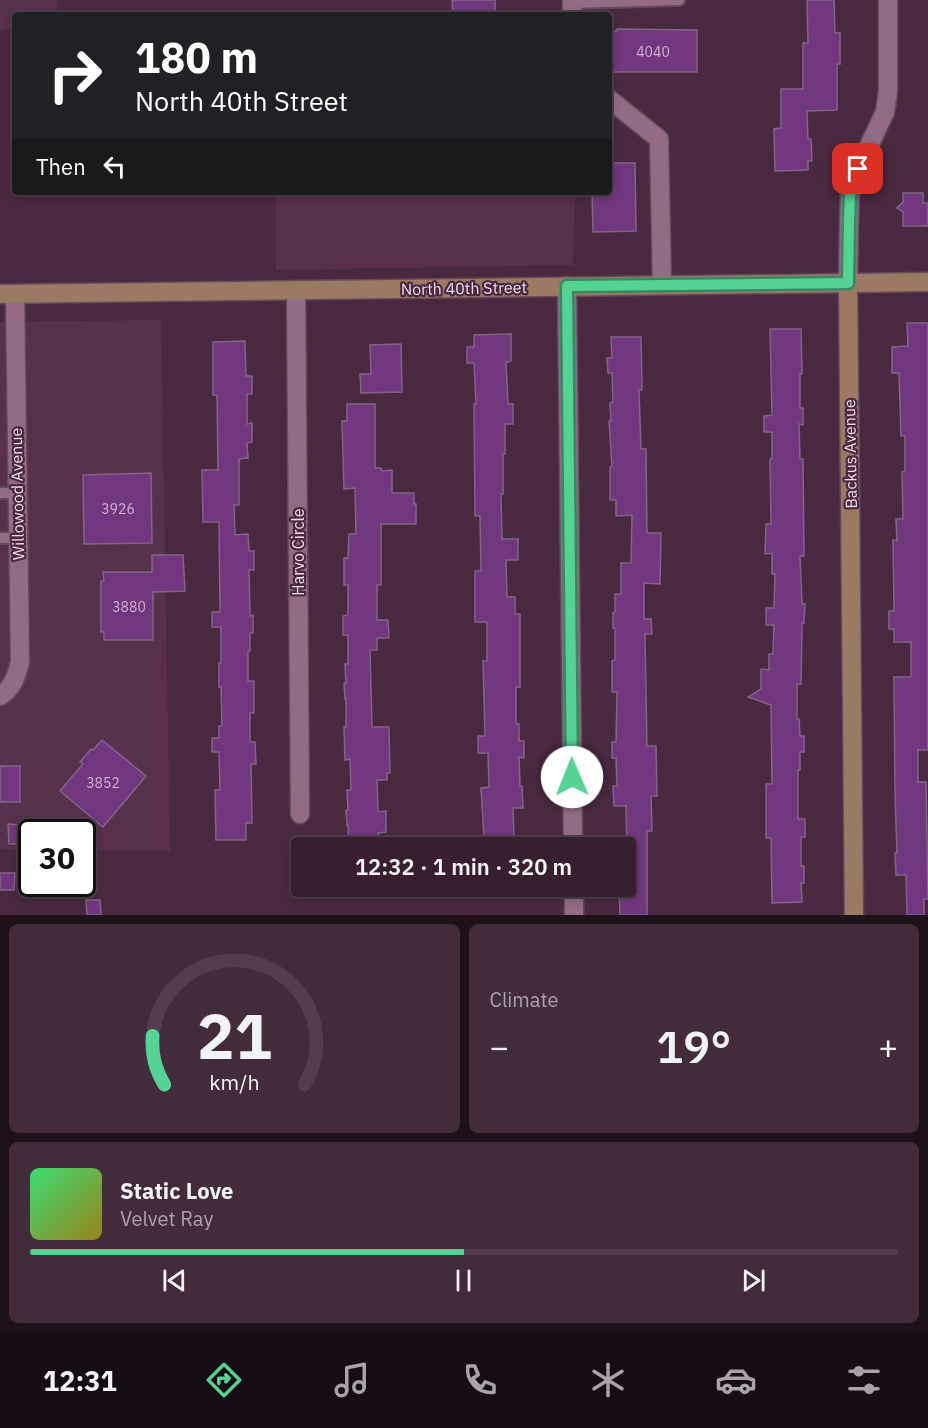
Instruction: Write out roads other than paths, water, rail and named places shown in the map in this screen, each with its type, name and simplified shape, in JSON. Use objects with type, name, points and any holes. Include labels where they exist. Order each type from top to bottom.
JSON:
[{"type":"street","name":"Backus Avenue","points":[[854,915],[848,283],[850,195],[858,169],[885,112],[888,92],[888,0]]},
{"type":"street","points":[[612,101],[658,139],[662,285]]},
{"type":"street","name":"North 40th Street","points":[[7,294],[928,282]]},
{"type":"street","points":[[567,286],[573,837]]},
{"type":"street","name":"Harvo Circle","points":[[296,290],[300,814]]},
{"type":"street","name":"Willowood Avenue","points":[[3,694],[16,679],[20,663],[9,538],[7,294]]},
{"type":"street","points":[[574,897],[574,915]]},
{"type":"lane","points":[[572,6],[679,0]]}]
